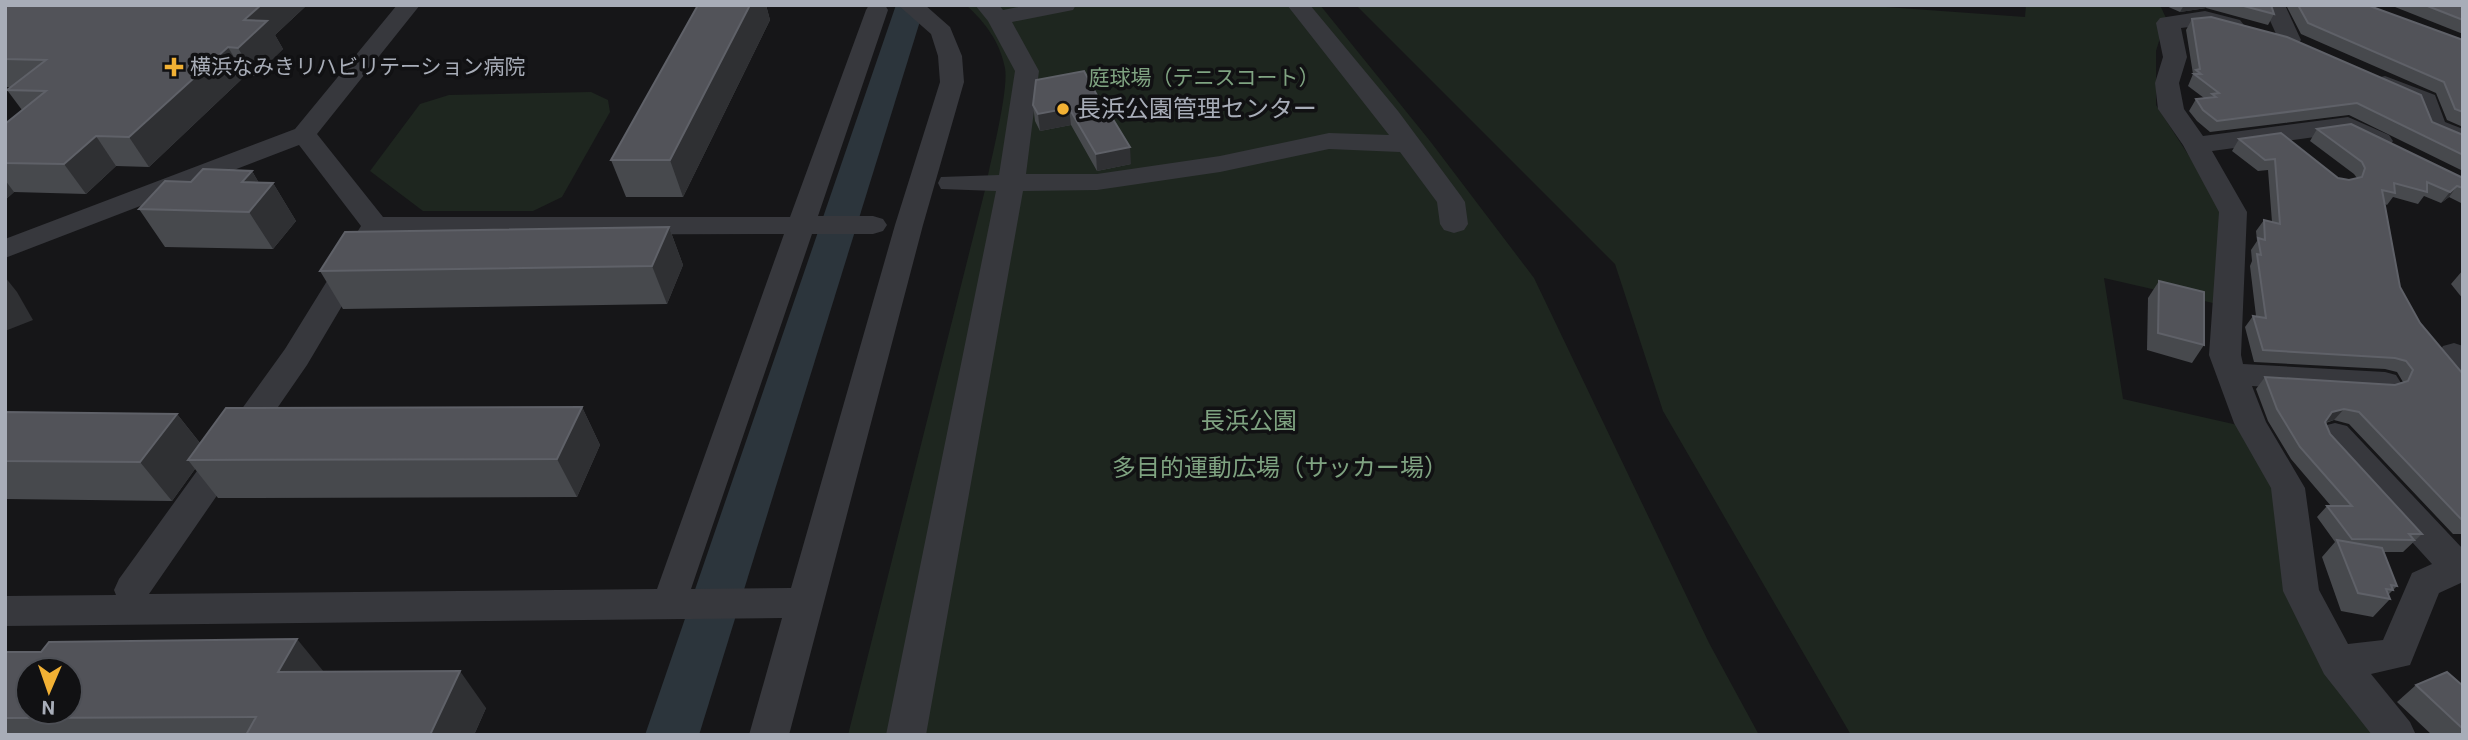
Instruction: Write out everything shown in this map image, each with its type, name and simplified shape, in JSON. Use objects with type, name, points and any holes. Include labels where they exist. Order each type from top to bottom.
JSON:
[{"type":"street","points":[[5,249],[304,134],[410,5]]},
{"type":"street","points":[[906,735],[1012,184],[1027,71],[992,12],[1065,5]]},
{"type":"street","points":[[1298,5],[1389,116],[1451,202],[1454,224]]},
{"type":"street","points":[[2274,5],[2299,45],[2205,18],[2168,23],[2175,57],[2166,83],[2171,108],[2196,145],[2233,212],[2225,355],[2250,424],[2288,488],[2301,591],[2338,662],[2396,735]]},
{"type":"street","points":[[677,596],[808,223],[877,10]]},
{"type":"street","points":[[769,735],[909,225],[952,82],[950,56],[942,32],[919,11]]},
{"type":"street","points":[[2355,70],[2426,100],[2434,126],[2463,139]]},
{"type":"street","points":[[2196,145],[2348,125],[2405,154]]},
{"type":"street","points":[[2279,132],[2311,157]]},
{"type":"street","points":[[304,134],[375,226]]},
{"type":"street","points":[[951,183],[1097,182],[1220,164],[1329,141],[1408,144]]},
{"type":"street","points":[[375,226],[808,223],[873,225]]},
{"type":"street","points":[[132,590],[296,357],[375,226]]},
{"type":"street","points":[[2231,374],[2385,383]]},
{"type":"street","points":[[2335,435],[2460,566],[2425,583],[2396,654],[2338,662]]},
{"type":"street","points":[[5,611],[677,596],[737,605],[805,603]]},
{"type":"green space","name":"長浜公園","points":[[966,5],[1320,5],[1430,141],[1534,278],[1709,643],[1759,735],[848,735],[985,190],[1002,110],[1005,79],[1003,59],[991,33]]},
{"type":"green space","points":[[1356,5],[1858,5],[2025,17],[2026,5],[2160,5],[2166,18],[2156,51],[2156,105],[2224,210],[2213,303],[2104,278],[2123,399],[2242,426],[2277,485],[2289,587],[2387,735],[1851,735],[1663,411],[1615,264]]},
{"type":"green space","points":[[591,92],[608,100],[610,112],[562,197],[533,211],[423,211],[370,171],[420,104],[449,95]]},
{"type":"shaded area","points":[[896,5],[925,5],[699,735],[645,735]]},
{"type":"building","points":[[5,5],[261,5],[244,20],[267,21],[238,48],[228,47],[129,137],[96,136],[64,164],[5,163],[5,124],[46,91],[7,90],[46,60],[5,59]]},
{"type":"building","points":[[698,5],[750,5],[670,160],[611,160]]},
{"type":"building","points":[[2240,5],[2271,5],[2274,14]]},
{"type":"building","points":[[2298,5],[2367,5],[2463,40],[2463,112],[2455,109],[2444,82],[2308,23]]},
{"type":"building","points":[[2425,5],[2463,6],[2463,20]]},
{"type":"building","points":[[2211,17],[2287,37],[2421,95],[2432,122],[2463,135],[2463,155],[2357,103],[2217,121],[2203,110],[2196,99],[2216,97],[2212,94],[2219,93],[2194,74],[2201,74],[2196,70],[2200,69],[2192,19]]},
{"type":"building","points":[[1084,71],[1108,116],[1111,116],[1130,147],[1096,154],[1069,108],[1038,114],[1033,105],[1036,80]]},
{"type":"building","points":[[2351,124],[2463,178],[2463,188],[2457,186],[2450,192],[2427,182],[2427,192],[2394,183],[2395,193],[2382,190],[2400,287],[2420,323],[2463,374],[2463,521],[2359,412],[2344,409],[2332,412],[2325,422],[2330,434],[2422,534],[2409,534],[2414,540],[2352,539],[2327,506],[2352,506],[2300,447],[2277,409],[2265,377],[2395,385],[2408,381],[2413,370],[2406,361],[2395,358],[2263,350],[2253,316],[2266,318],[2257,254],[2261,255],[2258,238],[2265,240],[2264,220],[2280,224],[2275,159],[2265,160],[2239,139],[2281,133],[2338,178],[2349,180],[2362,177],[2365,168],[2362,162],[2317,129]]},
{"type":"building","points":[[203,169],[252,171],[242,182],[273,183],[249,212],[139,209],[165,181],[191,182]]},
{"type":"building","points":[[669,227],[652,266],[320,271],[345,232]]},
{"type":"building","points":[[2159,281],[2204,292],[2204,345],[2158,333]]},
{"type":"building","points":[[582,407],[557,459],[188,460],[226,408]]},
{"type":"building","points":[[5,412],[177,414],[140,462],[5,461]]},
{"type":"building","points":[[2337,540],[2382,548],[2397,586],[2391,585],[2393,590],[2386,589],[2390,599],[2358,593]]},
{"type":"building","points":[[297,639],[278,672],[460,671],[430,735],[246,735],[256,717],[84,718],[84,656],[14,656],[14,718],[5,718],[5,652],[41,652],[49,642]]},
{"type":"building","points":[[2447,672],[2463,686],[2463,729],[2416,685]]},
{"type":"place","name":"横浜なみきリハビリテーション病院","points":[[174,67]]},
{"type":"place","name":"長浜公園管理センター","points":[[1063,109]]},
{"type":"park label","name":"庭球場（テニスコート）","points":[[1204,78]]},
{"type":"park label","name":"多目的運動広場（サッカー場）","points":[[1280,468]]}]
